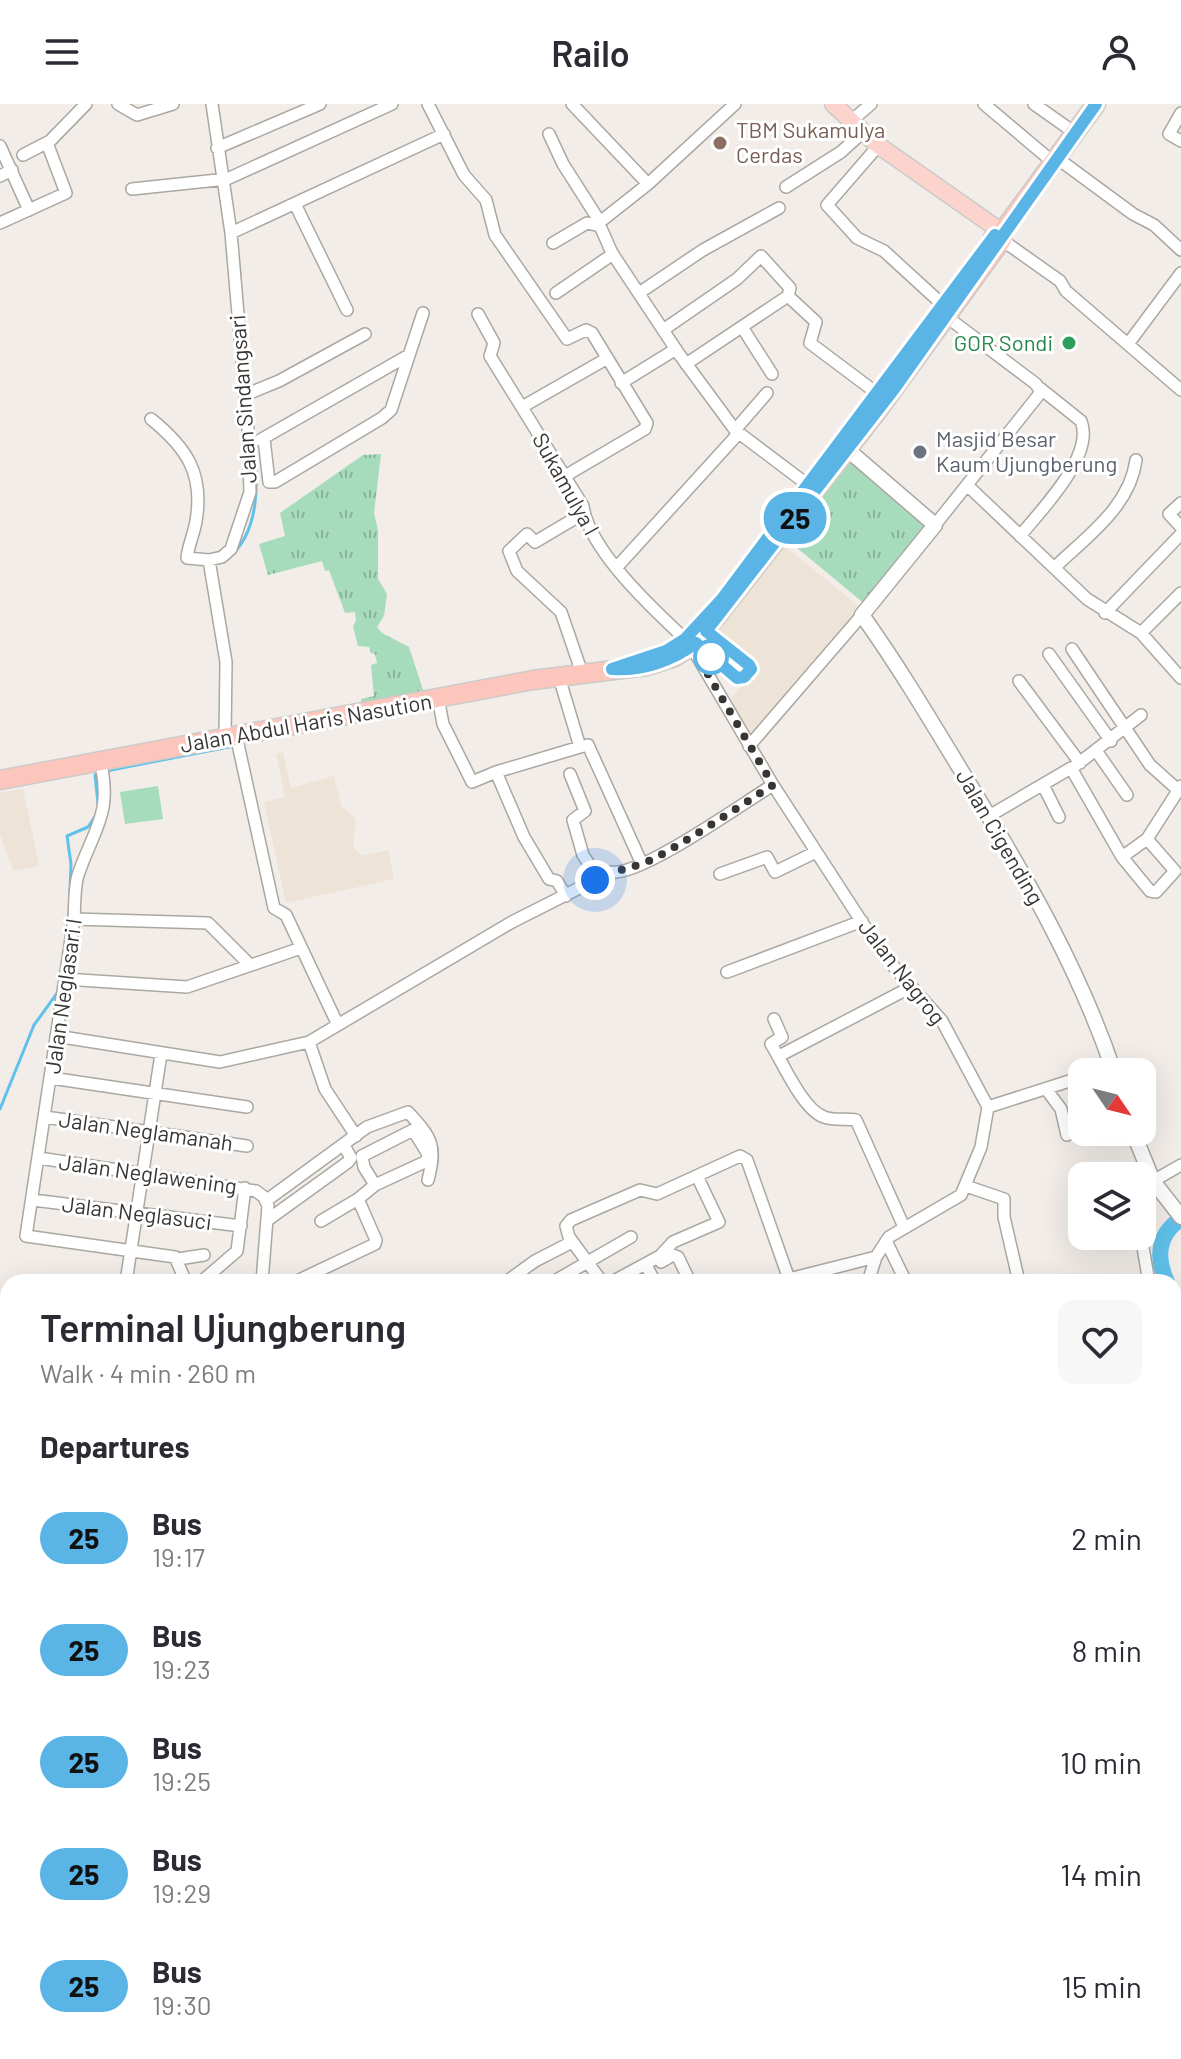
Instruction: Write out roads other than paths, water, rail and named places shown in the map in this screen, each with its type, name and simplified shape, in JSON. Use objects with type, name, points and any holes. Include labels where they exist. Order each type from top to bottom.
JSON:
[{"type":"highway","name":"Jalan Abdul Haris Nasution","points":[[0,780],[102,769],[231,736],[612,669],[688,643],[844,447],[945,311],[995,235],[1002,236],[1096,104]]},
{"type":"highway","name":"Jalan Abdul Haris Nasution","points":[[688,643],[808,485],[844,447],[878,394],[945,311]]},
{"type":"main road","points":[[833,104],[879,145],[1002,236]]},
{"type":"street","points":[[23,155],[47,143],[86,104]]},
{"type":"street","points":[[118,104],[140,115],[173,104]]},
{"type":"street","name":"Jalan Sindangsari","points":[[209,560],[223,556],[236,540],[250,492],[255,441],[233,232],[221,180],[212,104]]},
{"type":"street","points":[[217,148],[320,104]]},
{"type":"street","points":[[132,189],[221,180],[392,104]]},
{"type":"street","points":[[428,104],[477,193],[486,200],[495,235],[567,339],[589,330],[647,426],[565,476]]},
{"type":"street","points":[[572,104],[648,184]]},
{"type":"street","points":[[553,243],[587,223],[600,224],[735,104]]},
{"type":"street","points":[[786,187],[841,152],[871,104]]},
{"type":"street","points":[[984,104],[1055,160],[1154,225],[1181,250]]},
{"type":"street","points":[[1034,104],[1075,133]]},
{"type":"street","points":[[1181,113],[1169,134],[1181,141]]},
{"type":"street","points":[[233,232],[444,134]]},
{"type":"street","points":[[549,134],[567,172],[600,224],[613,254],[686,364],[737,432],[808,485]]},
{"type":"street","points":[[0,223],[67,191],[47,143]]},
{"type":"street","points":[[879,145],[827,205],[857,238],[875,244],[945,311],[1040,392],[1081,421],[1083,448],[1063,482],[1020,536]]},
{"type":"street","points":[[0,146],[29,210]]},
{"type":"street","points":[[0,176],[12,170]]},
{"type":"street","points":[[295,204],[347,310]]},
{"type":"street","points":[[639,293],[703,250],[779,208]]},
{"type":"street","points":[[1002,236],[1060,281],[1066,291],[1181,390]]},
{"type":"street","points":[[556,293],[613,254]]},
{"type":"street","points":[[663,330],[737,279],[761,256],[790,288],[788,296],[686,364]]},
{"type":"street","points":[[1128,344],[1181,273]]},
{"type":"street","points":[[788,296],[816,322],[810,343],[878,394]]},
{"type":"street","points":[[409,355],[255,441],[269,482],[275,482],[391,410],[423,313]]},
{"type":"street","name":"Sukamulya I","points":[[478,314],[494,343],[490,356],[565,476],[606,554],[688,643]]},
{"type":"street","points":[[742,327],[772,374]]},
{"type":"street","points":[[250,393],[365,334]]},
{"type":"street","points":[[621,383],[676,349]]},
{"type":"street","points":[[522,407],[606,359]]},
{"type":"street","points":[[389,365],[400,378]]},
{"type":"street","points":[[749,746],[862,615],[1040,392]]},
{"type":"street","points":[[617,567],[737,432],[767,393]]},
{"type":"street","points":[[151,419],[172,437],[198,478],[198,504],[187,556],[209,560],[226,662],[231,736],[274,908],[286,915],[337,1023]]},
{"type":"street","points":[[844,447],[935,525]]},
{"type":"street","points":[[1054,568],[1122,500],[1134,476],[1136,460]]},
{"type":"street","points":[[968,486],[1105,613],[1141,633],[1181,678]]},
{"type":"street","points":[[1181,503],[1169,514],[1181,527]]},
{"type":"street","points":[[582,673],[561,612],[517,571],[509,551],[527,534],[535,542],[584,513]]},
{"type":"street","points":[[1105,613],[1181,534]]},
{"type":"street","points":[[1141,633],[1181,593]]},
{"type":"street","name":"Jalan Cigending","points":[[862,615],[989,816],[1065,951],[1104,1058]]},
{"type":"street","name":"Jalan Nagrog","points":[[688,643],[773,785],[862,921],[911,987],[942,1021],[988,1107]]},
{"type":"street","points":[[1072,649],[1150,765],[1180,788],[1147,839],[1122,857]]},
{"type":"street","points":[[1049,654],[1111,741]]},
{"type":"street","points":[[559,677],[580,747]]},
{"type":"street","points":[[1019,681],[1076,766],[1122,857],[1150,891],[1156,892],[1175,871],[1147,839]]},
{"type":"street","points":[[438,698],[443,724],[472,782],[588,745],[642,864]]},
{"type":"street","points":[[989,816],[1076,766],[1141,715]]},
{"type":"street","points":[[1097,752],[1127,795]]},
{"type":"street","name":"Jalan Neglasari I","points":[[102,769],[103,818],[78,877],[26,1236],[133,1251]]},
{"type":"street","points":[[496,772],[524,837],[549,879],[557,881],[566,896]]},
{"type":"street","points":[[570,774],[585,811],[573,820],[583,855],[598,878]]},
{"type":"street","points":[[56,1036],[220,1062],[309,1042],[512,922],[598,878],[642,864],[773,785]]},
{"type":"street","points":[[1043,785],[1059,817]]},
{"type":"street","points":[[720,874],[767,857],[775,872],[816,852]]},
{"type":"street","points":[[74,919],[208,923],[248,963]]},
{"type":"street","points":[[727,972],[862,921]]},
{"type":"street","points":[[65,979],[187,987],[248,963],[301,948]]},
{"type":"street","points":[[779,1056],[911,987]]},
{"type":"street","points":[[774,1019],[782,1037],[771,1044],[800,1096],[812,1110],[826,1118],[856,1120],[904,1227]]},
{"type":"street","points":[[309,1042],[325,1089],[356,1136]]},
{"type":"street","points":[[128,1274],[161,1054]]},
{"type":"street","points":[[51,1078],[247,1107]]},
{"type":"street","points":[[871,1274],[886,1241],[904,1227],[958,1198],[966,1186],[985,1132],[988,1107],[1068,1082]]},
{"type":"street","points":[[1046,1089],[1061,1109],[1067,1135]]},
{"type":"street","points":[[267,1200],[372,1124],[408,1112],[434,1147],[428,1180]]},
{"type":"street","name":"Jalan Neglamanah","points":[[45,1117],[247,1146]]},
{"type":"street","points":[[321,1221],[375,1185],[427,1161],[428,1154],[413,1130],[362,1156],[364,1167],[375,1185]]},
{"type":"street","points":[[269,1219],[348,1162],[351,1158],[346,1149]]},
{"type":"street","points":[[595,1274],[566,1229],[571,1220],[640,1190],[657,1194],[745,1157],[788,1274]]},
{"type":"street","name":"Jalan Neglawening","points":[[39,1158],[245,1188],[267,1200],[269,1219],[263,1274]]},
{"type":"street","points":[[1156,1176],[1181,1165]]},
{"type":"street","points":[[647,1267],[673,1242],[719,1222],[697,1176]]},
{"type":"street","points":[[966,1186],[1004,1199],[1018,1274]]},
{"type":"street","points":[[211,1274],[234,1256],[245,1188]]},
{"type":"street","points":[[1156,1188],[1181,1217]]},
{"type":"street","points":[[312,1274],[375,1244],[358,1199]]},
{"type":"street","name":"Jalan Neglasuci","points":[[33,1200],[241,1226]]},
{"type":"street","points":[[565,1274],[631,1237]]},
{"type":"street","points":[[886,1241],[902,1274]]},
{"type":"street","points":[[517,1274],[572,1242]]},
{"type":"street","points":[[1143,1250],[1148,1274]]},
{"type":"street","points":[[133,1251],[178,1259],[204,1255]]},
{"type":"street","points":[[631,1274],[675,1255],[686,1274]]},
{"type":"street","points":[[810,1274],[876,1257]]},
{"type":"street","points":[[178,1259],[183,1274]]},
{"type":"street","points":[[647,1267],[651,1274]]},
{"type":"waterway","points":[[238,257],[240,274]]},
{"type":"waterway","points":[[248,373],[250,389]]},
{"type":"waterway","points":[[251,396],[253,425]]},
{"type":"waterway","points":[[226,560],[247,534],[252,518],[256,483],[253,432]]},
{"type":"waterway","points":[[106,771],[234,746]]},
{"type":"waterway","points":[[98,803],[95,775],[99,774]]},
{"type":"waterway","points":[[69,917],[71,864],[67,836],[88,827],[96,815]]},
{"type":"waterway","points":[[0,1109],[34,1025],[58,992]]},
{"type":"waterway","points":[[1163,1274],[1160,1256],[1163,1239],[1181,1219]]},
{"type":"place","name":"TBM Sukamulya Cerdas","points":[[720,143]]},
{"type":"place","name":"GOR Sondi","points":[[1069,343]]},
{"type":"place","name":"Masjid Besar Kaum Ujungberung","points":[[920,452]]}]
